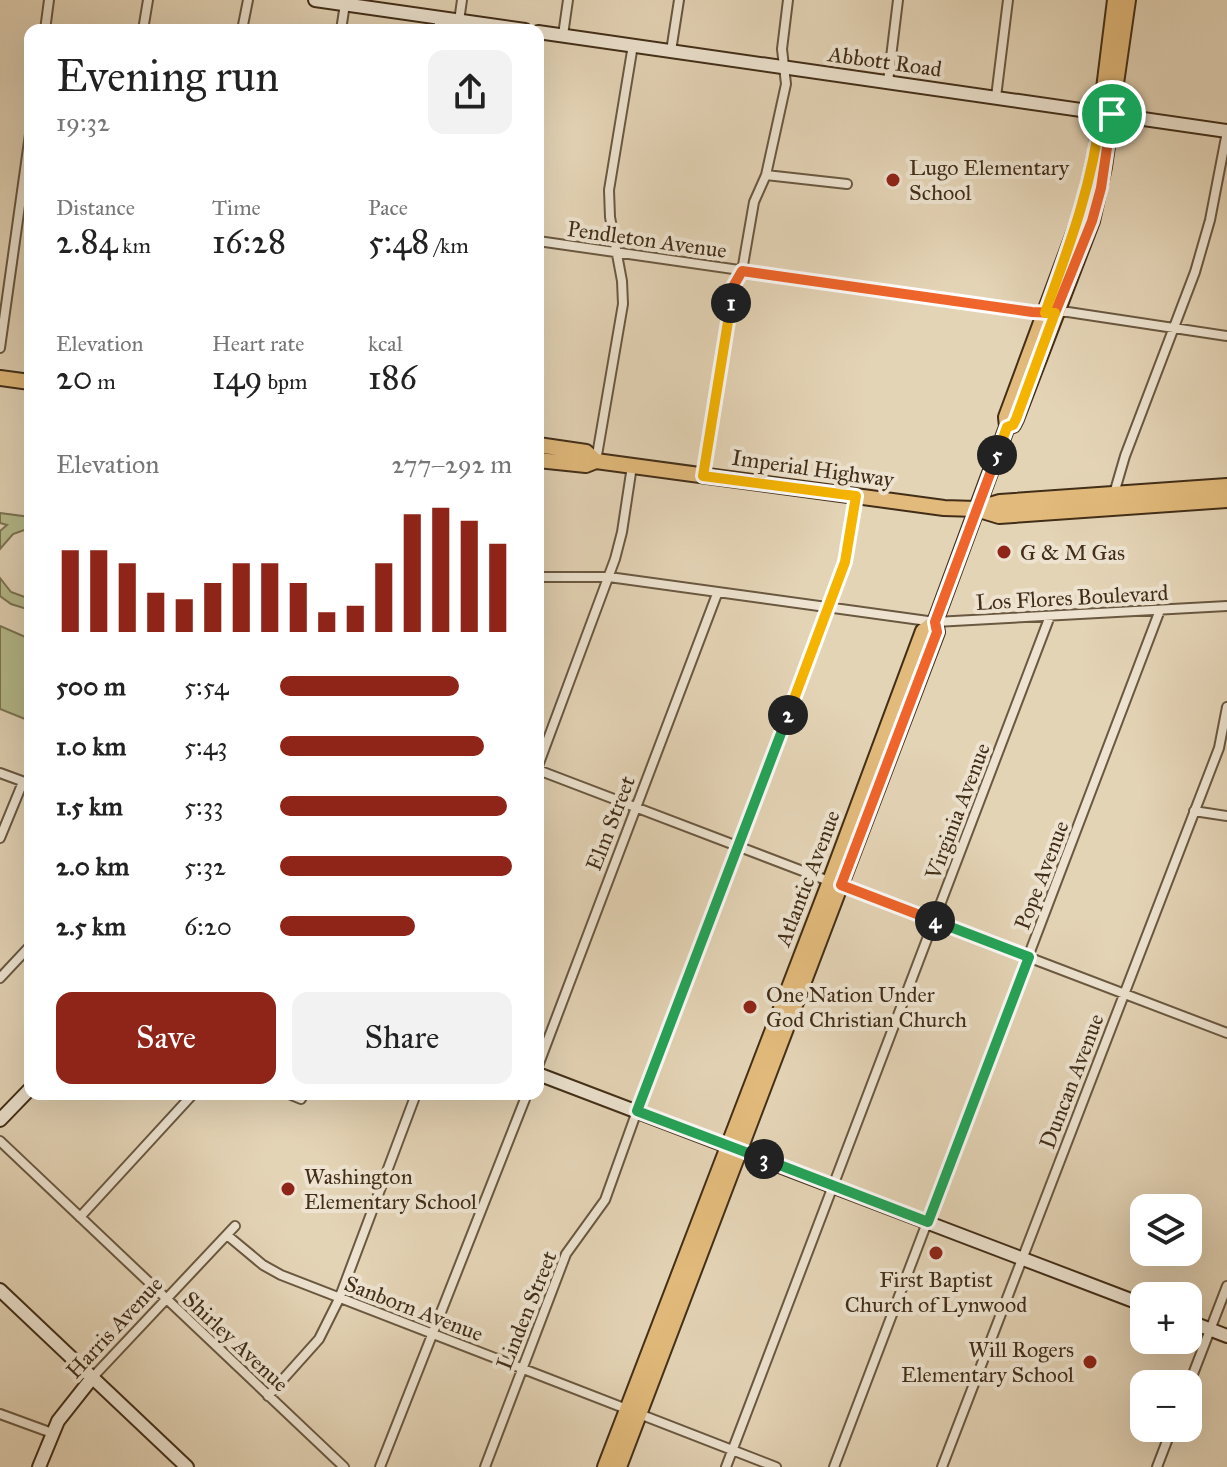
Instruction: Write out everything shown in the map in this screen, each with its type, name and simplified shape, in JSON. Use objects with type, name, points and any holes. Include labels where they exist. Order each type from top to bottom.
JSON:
[{"type":"main road","name":"Atlantic Avenue","points":[[1106,113],[1115,0]]},
{"type":"main road","name":"Atlantic Avenue","points":[[605,1467],[633,1412],[836,883],[923,631],[935,622],[1007,427],[1013,425],[1016,419],[1083,209],[1128,0]]},
{"type":"main road","points":[[0,378],[24,381]]},
{"type":"main road","name":"Imperial Highway","points":[[544,446],[586,452],[596,461]]},
{"type":"main road","name":"Imperial Highway","points":[[544,461],[586,465],[596,461],[944,508],[976,509],[999,516],[1227,486]]},
{"type":"main road","name":"Imperial Highway","points":[[1112,501],[1227,500]]},
{"type":"main road","name":"Atlantic Avenue","points":[[619,1467],[633,1412]]},
{"type":"street","points":[[46,24],[49,0]]},
{"type":"street","points":[[144,24],[148,0]]},
{"type":"street","points":[[243,24],[248,0]]},
{"type":"street","points":[[315,0],[354,3],[439,24],[459,21],[481,24]]},
{"type":"street","points":[[459,21],[462,0]]},
{"type":"street","points":[[563,35],[568,0]]},
{"type":"street","points":[[671,51],[679,0]]},
{"type":"street","points":[[703,476],[734,285],[742,271],[754,202],[766,175],[786,84],[782,49],[788,0]]},
{"type":"street","points":[[888,82],[898,0]]},
{"type":"street","points":[[996,97],[1008,0]]},
{"type":"street","points":[[344,24],[354,3]]},
{"type":"street","name":"Abbott Road","points":[[544,33],[1227,132]]},
{"type":"street","points":[[596,461],[623,304],[609,190],[633,45]]},
{"type":"street","points":[[1112,501],[1172,328],[1195,272],[1210,220],[1227,132]]},
{"type":"street","points":[[766,175],[847,184]]},
{"type":"street","points":[[0,348],[24,177]]},
{"type":"street","name":"Pendleton Avenue","points":[[544,242],[1227,336]]},
{"type":"street","points":[[544,752],[609,577],[622,532],[632,466]]},
{"type":"street","name":"Linden Street","points":[[485,1467],[566,1254],[612,1185],[637,1111],[845,562],[856,496]]},
{"type":"street","name":"Los Flores Boulevard","points":[[544,577],[609,577],[935,622],[1227,606]]},
{"type":"street","name":"Elm Street","points":[[544,1050],[717,594]]},
{"type":"street","name":"Pope Avenue","points":[[834,1467],[1160,610]]},
{"type":"street","name":"Virginia Avenue","points":[[726,1467],[1050,616]]},
{"type":"street","name":"Duncan Avenue","points":[[942,1467],[1219,748],[1227,707]]},
{"type":"street","points":[[544,770],[1227,1033]]},
{"type":"street","points":[[0,773],[24,782]]},
{"type":"street","points":[[0,838],[24,789]]},
{"type":"street","points":[[1194,811],[1227,816]]},
{"type":"street","points":[[0,978],[24,952]]},
{"type":"street","points":[[544,1076],[1130,1300]]},
{"type":"street","points":[[0,1120],[24,1095]]},
{"type":"street","points":[[80,1217],[187,1100]]},
{"type":"street","points":[[268,1396],[319,1339],[339,1299],[414,1100]]},
{"type":"street","points":[[380,1467],[525,1100]]},
{"type":"street","name":"Shirley Avenue","points":[[0,1141],[344,1467]]},
{"type":"street","name":"Harris Avenue","points":[[39,1467],[52,1433],[66,1409],[235,1226]]},
{"type":"street","name":"Sanborn Avenue","points":[[227,1235],[272,1271],[776,1467]]},
{"type":"street","points":[[1195,1370],[1227,1286]]},
{"type":"street","points":[[0,1290],[187,1467]]},
{"type":"street","points":[[1202,1327],[1227,1336]]},
{"type":"street","points":[[0,1414],[52,1433]]},
{"type":"street","points":[[1157,1467],[1167,1442]]},
{"type":"green space","points":[[0,513],[24,516],[24,530],[13,534],[0,549],[0,531],[7,525],[0,523]]},
{"type":"green space","points":[[0,578],[11,592],[24,597],[24,608],[11,604],[0,596]]},
{"type":"green space","points":[[0,626],[24,636],[24,719],[0,709]]},
{"type":"place","name":"Lugo Elementary School","points":[[893,180]]},
{"type":"place","name":"G & M Gas","points":[[1004,552]]},
{"type":"place","name":"One Nation Under God Christian Church","points":[[750,1007]]},
{"type":"place","name":"Washington Elementary School","points":[[288,1189]]},
{"type":"place","name":"First Baptist Church of Lynwood","points":[[936,1253]]},
{"type":"place","name":"Will Rogers Elementary School","points":[[1090,1362]]},
{"type":"route","points":[[1112,114],[1101,112],[1096,153],[1083,209],[1045,313],[1055,313],[1046,340],[1016,419],[1013,425],[1007,427],[976,509],[935,622],[937,632],[841,885],[1029,957],[928,1222],[637,1111],[845,562],[856,496],[703,476],[734,285],[742,271],[1032,312],[1045,313],[1055,313],[1092,221],[1101,188],[1112,114]]}]
